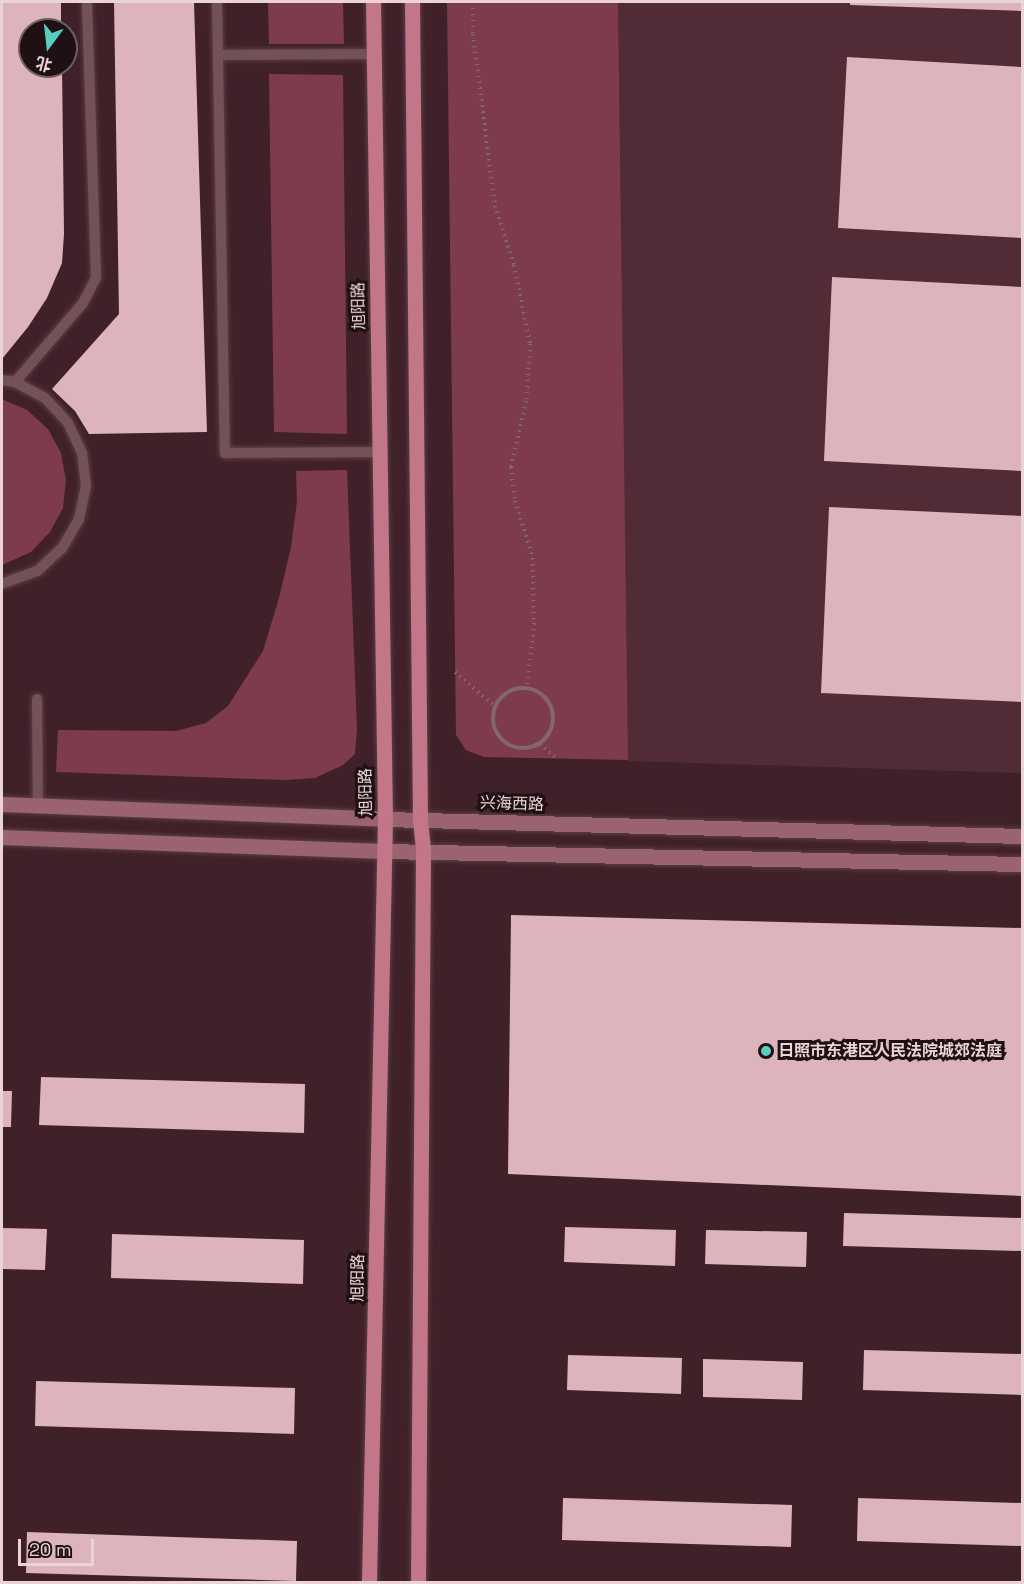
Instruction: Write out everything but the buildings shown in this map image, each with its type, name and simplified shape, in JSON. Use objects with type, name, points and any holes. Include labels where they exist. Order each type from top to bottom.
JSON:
[{"type":"main road","name":"旭阳路","points":[[369,1582],[385,819],[373,2]]},
{"type":"main road","points":[[412,2],[420,820],[423,851],[418,1582]]},
{"type":"main road","name":"兴海西路","points":[[2,804],[385,819],[1023,836]]},
{"type":"main road","points":[[2,837],[384,851],[1023,864]]},
{"type":"lane","points":[[15,382],[83,303],[96,277],[87,2]]},
{"type":"lane","points":[[217,2],[225,453],[379,452]]},
{"type":"lane","points":[[218,55],[374,54]]},
{"type":"lane","points":[[2,380],[15,382],[45,398],[68,423],[82,453],[86,486],[79,519],[62,548],[37,571],[2,584]]},
{"type":"lane","points":[[38,699],[38,806]]},
{"type":"path","points":[[473,2],[473,34],[495,206],[514,265],[530,344],[526,401],[511,467],[515,501],[533,558],[534,623],[528,688]]},
{"type":"path","points":[[455,672],[495,706]]},
{"type":"path","points":[[528,688],[546,698],[554,717],[553,727],[540,744],[522,749],[504,742],[494,726],[495,706],[508,692],[528,688]]},
{"type":"path","points":[[540,744],[557,759]]},
{"type":"shaded area","points":[[268,2],[343,2],[344,44],[269,44]]},
{"type":"shaded area","points":[[447,2],[618,2],[628,760],[484,757],[466,750],[456,735]]},
{"type":"shaded area","points":[[618,2],[1022,2],[1022,773],[627,761]]},
{"type":"shaded area","points":[[269,74],[343,75],[347,434],[274,432]]},
{"type":"shaded area","points":[[2,399],[27,410],[48,429],[61,453],[66,480],[63,508],[50,532],[31,552],[2,565]]},
{"type":"shaded area","points":[[347,470],[357,730],[355,754],[343,765],[315,778],[286,780],[56,772],[58,730],[176,731],[206,723],[228,706],[263,651],[279,598],[291,547],[297,501],[296,471]]},
{"type":"place","name":"日照市东港区人民法院城郊法庭","points":[[766,1051]]}]
